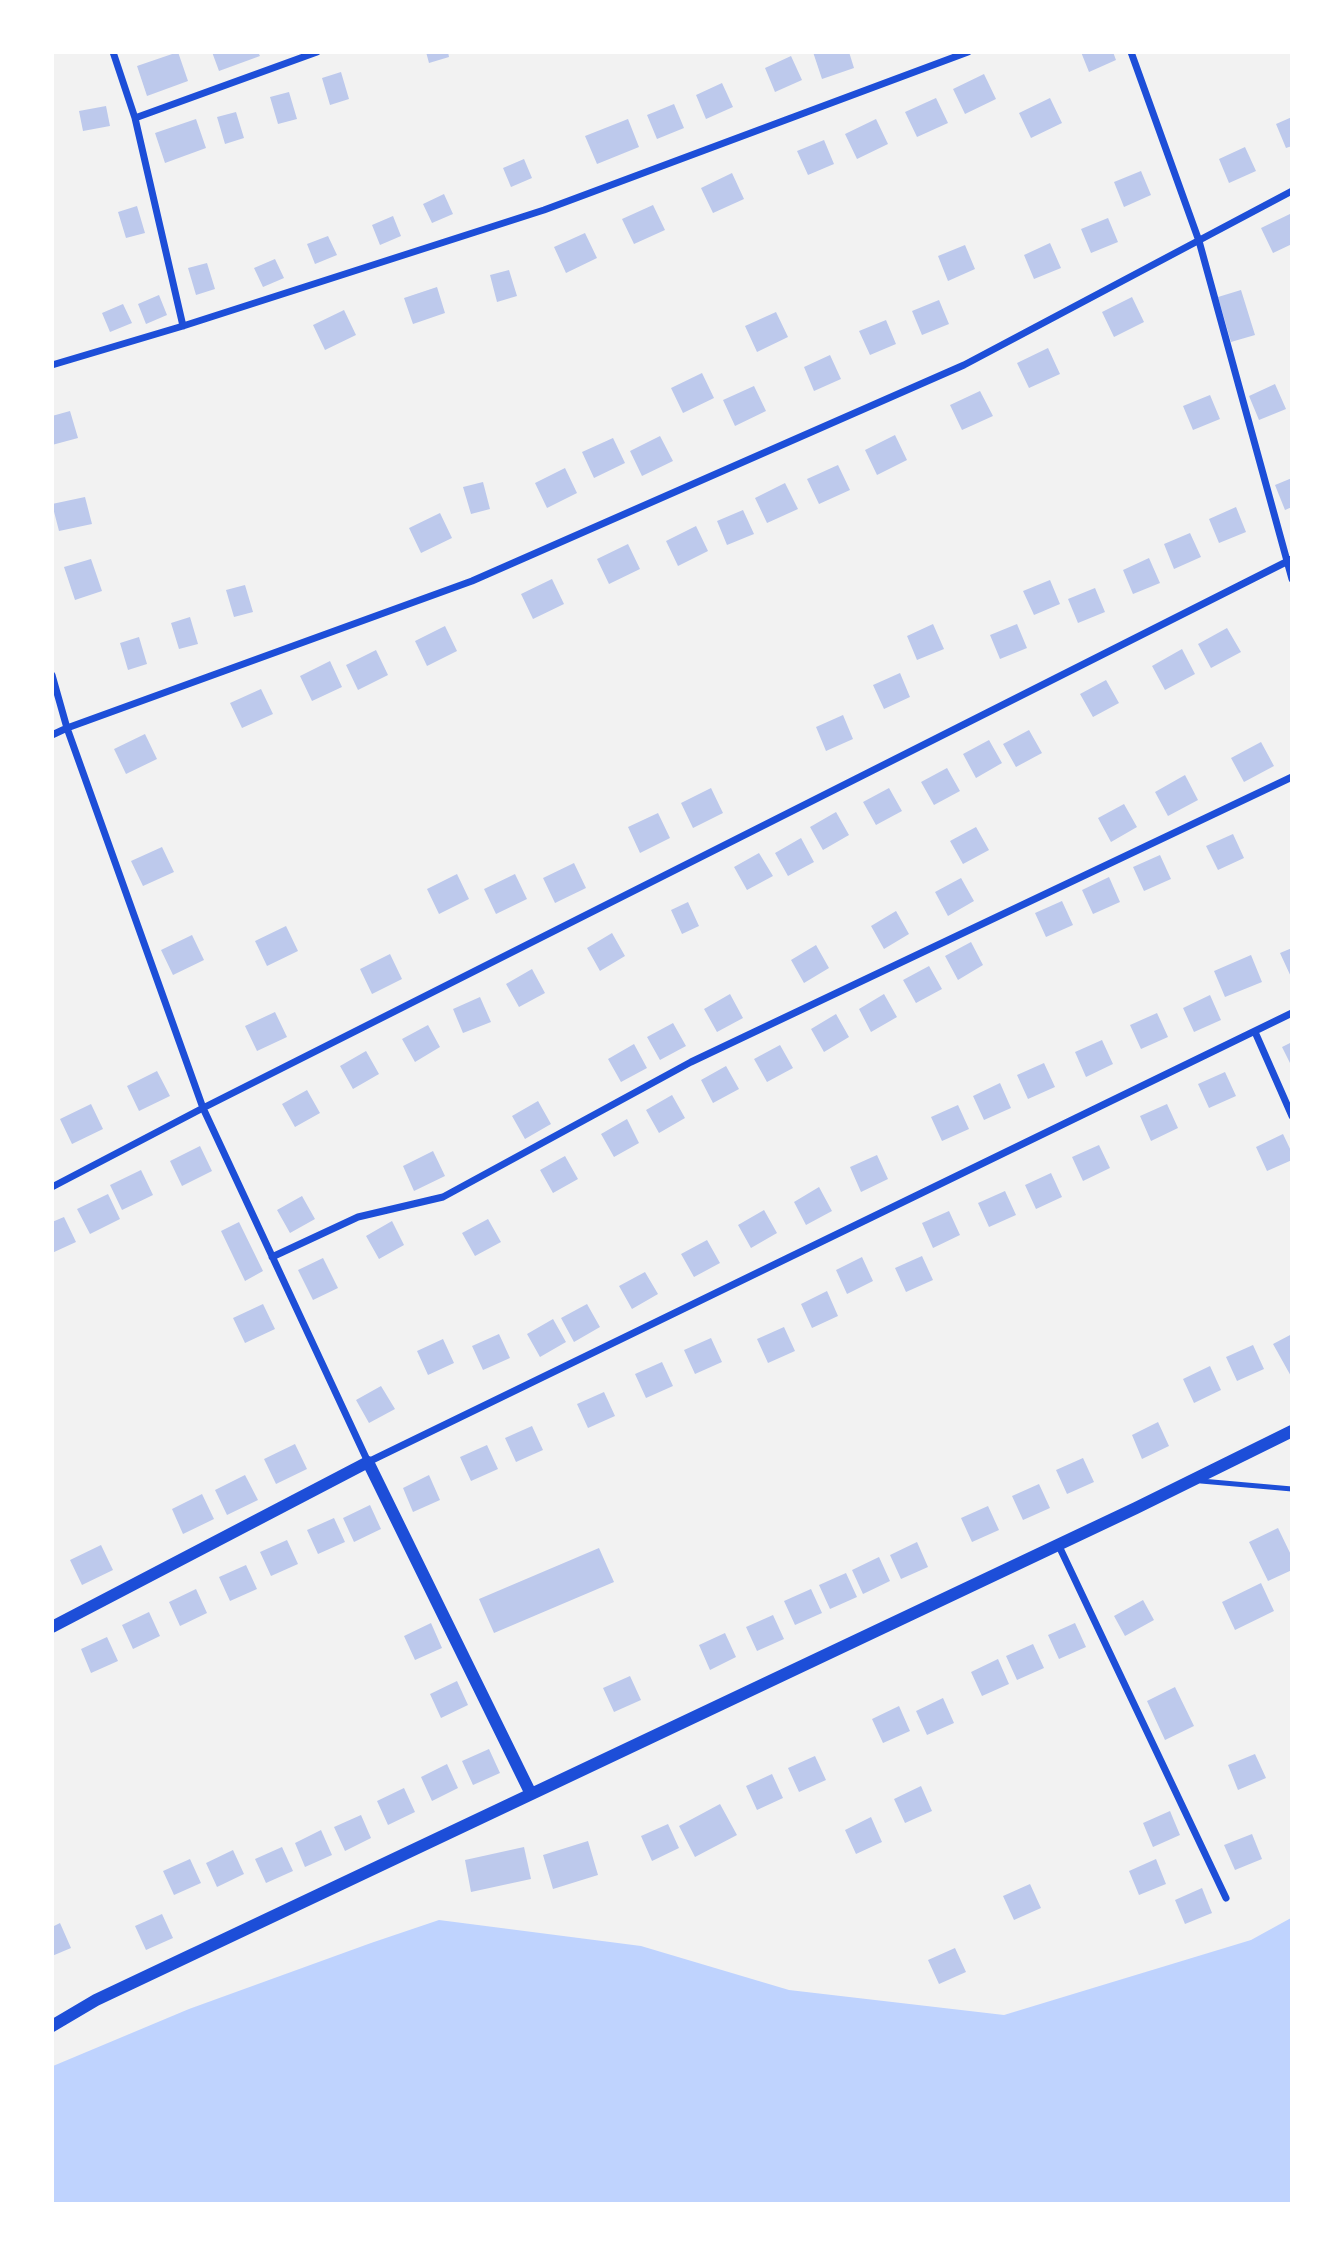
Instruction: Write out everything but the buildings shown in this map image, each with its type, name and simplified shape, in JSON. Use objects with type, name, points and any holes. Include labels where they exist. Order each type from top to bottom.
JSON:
[{"type":"street","points":[[113,52],[135,118],[183,326]]},
{"type":"street","points":[[135,118],[317,52]]},
{"type":"street","points":[[52,365],[183,326],[544,210],[968,52]]},
{"type":"street","points":[[1131,52],[1199,241],[1289,560],[1292,579]]},
{"type":"street","points":[[52,735],[472,581],[964,365],[1292,191]]},
{"type":"street","points":[[52,1187],[203,1108],[1289,560]]},
{"type":"street","points":[[52,675],[67,728],[203,1108],[368,1462],[531,1794]]},
{"type":"street","points":[[272,1257],[358,1217],[443,1197],[691,1062],[1292,778]]},
{"type":"street","points":[[52,1627],[368,1462],[1292,1013]]},
{"type":"street","points":[[1255,1032],[1292,1116]]},
{"type":"street","points":[[52,2026],[96,2000],[1292,1431]]},
{"type":"street","points":[[1058,1544],[1226,1898]]},
{"type":"lane","points":[[1192,1480],[1292,1489]]},
{"type":"water","points":[[1291,1918],[1291,2203],[53,2203],[53,2066],[189,2009],[439,1920],[641,1946],[789,1990],[1004,2015],[1251,1940]]}]
